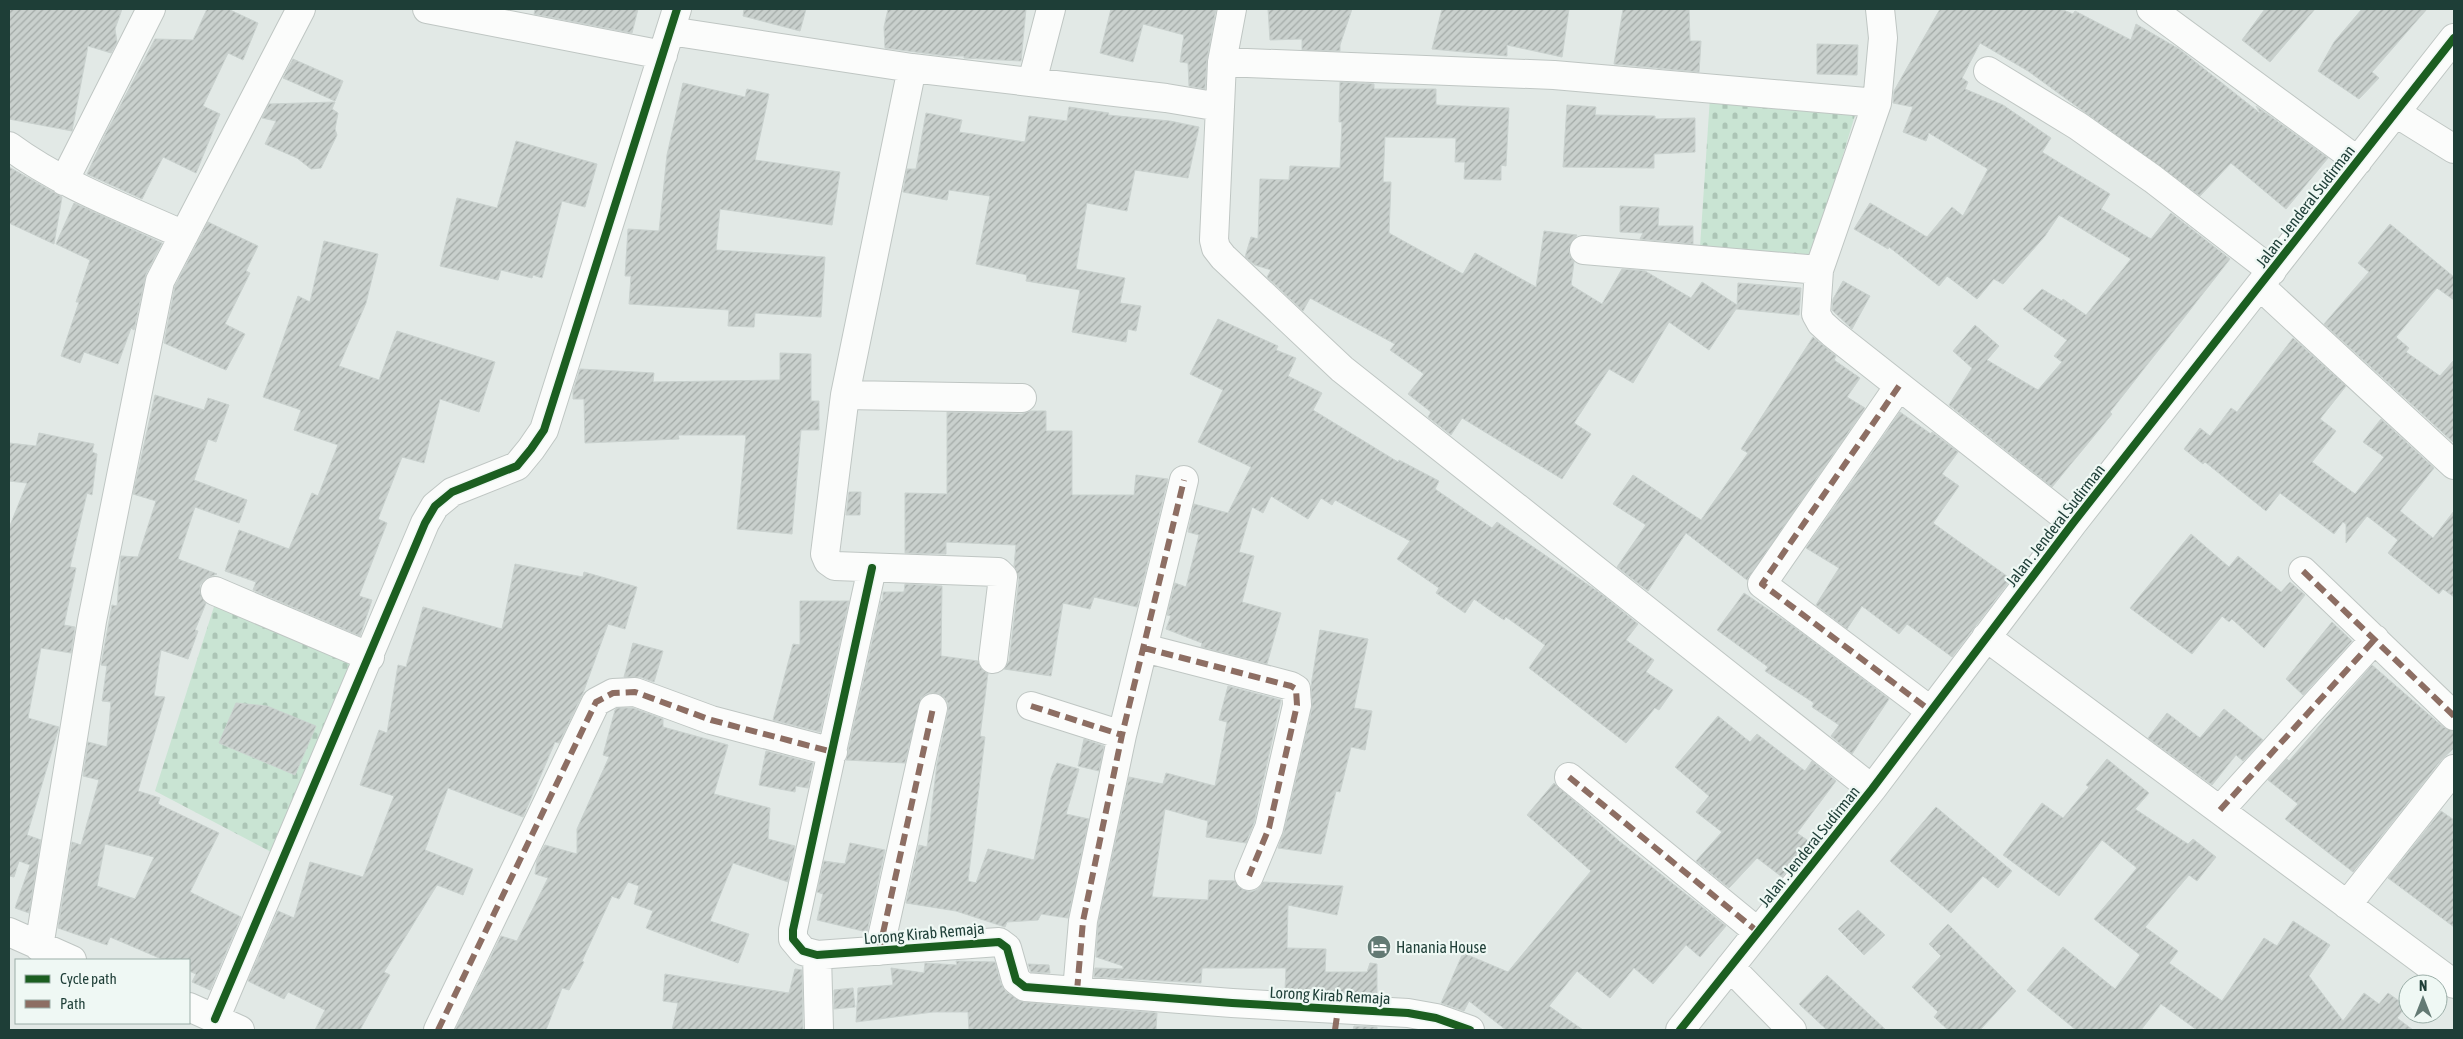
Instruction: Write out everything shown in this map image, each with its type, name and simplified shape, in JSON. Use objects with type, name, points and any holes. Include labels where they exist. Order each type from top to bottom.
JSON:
[{"type":"street","points":[[64,181],[151,9]]},
{"type":"street","points":[[39,947],[92,621],[160,281],[301,9]]},
{"type":"street","points":[[427,9],[670,32],[912,68],[1166,98],[1220,107]]},
{"type":"street","points":[[1032,82],[1050,9]]},
{"type":"street","points":[[1232,9],[1222,62],[1214,240],[1223,257],[1342,369],[1872,789]]},
{"type":"street","points":[[1880,9],[1883,38],[1877,103],[1819,270],[1816,314],[1821,323],[2073,523]]},
{"type":"street","points":[[2151,9],[2358,161]]},
{"type":"street","points":[[215,1018],[370,657],[425,523],[435,506],[452,492],[517,466],[532,449],[544,430],[670,32]]},
{"type":"street","name":"Jalan . Jenderal Sudirman","points":[[1680,1030],[1872,789],[2073,523],[2454,38]]},
{"type":"street","points":[[1222,62],[1554,75],[1877,103]]},
{"type":"street","points":[[912,68],[845,395],[825,554],[828,561],[835,566],[994,571],[1001,574],[1003,577],[993,659]]},
{"type":"street","points":[[1988,72],[2093,136],[2195,210],[2454,465]]},
{"type":"street","points":[[2396,113],[2454,149]]},
{"type":"street","points":[[9,146],[33,164],[64,181],[184,234]]},
{"type":"street","points":[[1584,250],[1819,270]]},
{"type":"street","points":[[1899,386],[1762,584],[1931,711]]},
{"type":"street","points":[[845,395],[1022,398]]},
{"type":"street","points":[[1078,991],[1083,921],[1122,735],[1184,480]]},
{"type":"street","points":[[819,1030],[817,955],[803,951],[796,945],[793,939],[793,930],[872,568]]},
{"type":"street","points":[[2304,571],[2454,716]]},
{"type":"street","points":[[215,591],[370,657]]},
{"type":"street","points":[[1986,637],[2454,984]]},
{"type":"street","points":[[2220,810],[2375,639]]},
{"type":"street","points":[[1144,648],[1291,686],[1296,689],[1298,705],[1269,828],[1249,876]]},
{"type":"street","points":[[438,1030],[596,702],[613,693],[635,692],[711,720],[833,752]]},
{"type":"street","points":[[1031,706],[1122,735]]},
{"type":"street","points":[[879,952],[933,708]]},
{"type":"street","points":[[2347,905],[2454,769]]},
{"type":"street","points":[[1569,777],[1758,932]]},
{"type":"street","points":[[9,932],[69,959]]},
{"type":"street","name":"Lorong Kirab Remaja","points":[[817,955],[999,942],[1007,948],[1019,984],[1337,1020],[1408,1013],[1436,1018],[1470,1030]]},
{"type":"street","points":[[1730,967],[1792,1030]]},
{"type":"street","points":[[190,1007],[240,1030]]},
{"type":"green space","points":[[1710,97],[1856,112],[1811,260],[1700,247]]},
{"type":"green space","points":[[219,591],[357,654],[273,853],[155,791]]},
{"type":"building","points":[[9,9],[122,9],[115,29],[117,42],[111,53],[88,46],[72,131],[9,119]]},
{"type":"building","points":[[207,9],[228,9],[258,23],[243,60],[228,53],[203,106],[220,114],[196,173],[163,157],[142,199],[87,174],[155,39],[193,40]]},
{"type":"building","points":[[535,9],[638,9],[632,33],[534,14]]},
{"type":"building","points":[[744,9],[806,9],[800,31],[743,16]]},
{"type":"building","points":[[888,9],[1026,9],[1021,61],[964,58],[964,56],[946,56],[885,48],[884,27]]},
{"type":"building","points":[[1111,9],[1216,9],[1207,59],[1205,89],[1189,86],[1188,63],[1180,62],[1184,35],[1143,24],[1133,62],[1100,53]]},
{"type":"building","points":[[1268,9],[1352,9],[1340,45],[1340,51],[1302,50],[1302,39],[1270,40]]},
{"type":"building","points":[[1442,9],[1569,9],[1562,57],[1507,45],[1507,56],[1432,49]]},
{"type":"building","points":[[1623,9],[1689,9],[1690,41],[1701,41],[1699,72],[1614,64]]},
{"type":"building","points":[[1940,9],[2061,9],[2073,14],[2075,11],[2131,40],[2136,24],[2179,49],[2261,114],[2256,106],[2328,158],[2286,209],[2231,163],[2200,196],[2028,71],[1980,43],[1962,78],[1968,82],[1965,89],[2003,105],[2051,138],[2042,152],[2110,194],[2101,209],[2151,239],[2171,213],[2230,259],[2110,412],[2112,414],[2052,487],[1949,405],[1972,368],[1953,351],[1975,325],[1999,346],[1987,360],[2038,390],[2062,362],[2054,356],[2067,340],[2023,309],[2042,289],[2062,301],[2063,299],[2086,315],[2131,259],[2059,215],[2045,236],[2003,284],[1994,279],[1977,299],[1947,276],[1939,286],[1889,247],[1888,249],[1854,229],[1870,203],[1927,237],[1952,207],[1963,216],[1988,169],[1929,133],[1926,141],[1903,132],[1913,107],[1893,103],[1894,91]]},
{"type":"building","points":[[2265,9],[2315,9],[2270,62],[2242,40]]},
{"type":"building","points":[[2362,9],[2427,9],[2372,72],[2379,78],[2359,99],[2318,71],[2334,42]]},
{"type":"building","points":[[1817,44],[1858,45],[1857,75],[1817,74]]},
{"type":"building","points":[[293,59],[343,81],[335,101],[283,78]]},
{"type":"building","points":[[1340,82],[1374,84],[1374,89],[1436,89],[1436,105],[1509,108],[1506,166],[1501,165],[1501,180],[1464,179],[1465,162],[1455,162],[1456,138],[1385,137],[1383,182],[1391,182],[1389,233],[1463,274],[1475,253],[1536,287],[1544,231],[1577,235],[1569,248],[1570,256],[1574,262],[1571,285],[1602,304],[1622,269],[1645,271],[1691,298],[1702,282],[1737,305],[1738,283],[1801,288],[1799,315],[1736,309],[1709,350],[1669,322],[1633,383],[1609,369],[1574,423],[1591,434],[1562,479],[1462,418],[1451,435],[1428,417],[1431,412],[1408,394],[1424,374],[1390,350],[1395,344],[1310,298],[1303,311],[1267,277],[1271,270],[1255,265],[1245,257],[1251,237],[1258,239],[1260,179],[1289,180],[1290,166],[1340,168],[1342,122],[1339,122]]},
{"type":"building","points":[[683,83],[745,97],[747,89],[769,94],[755,160],[840,172],[832,225],[720,209],[716,250],[825,257],[821,317],[755,313],[754,327],[728,326],[729,310],[629,304],[631,276],[625,276],[628,229],[659,231],[667,155]]},
{"type":"building","points":[[335,102],[332,109],[338,113],[335,129],[337,135],[321,168],[311,169],[297,158],[265,144],[276,121],[262,118],[269,104]]},
{"type":"building","points":[[1567,105],[1596,107],[1595,115],[1655,116],[1655,119],[1695,118],[1695,152],[1654,154],[1654,168],[1563,167]]},
{"type":"building","points":[[1069,107],[1109,113],[1108,115],[1170,121],[1199,127],[1188,178],[1135,170],[1127,211],[1087,203],[1076,269],[1125,278],[1120,303],[1141,306],[1136,331],[1128,329],[1126,342],[1072,332],[1080,290],[1026,281],[1027,275],[976,264],[990,196],[949,190],[947,200],[903,192],[907,169],[916,169],[926,113],[962,120],[959,132],[1025,142],[1029,116],[1067,121]]},
{"type":"building","points":[[516,141],[597,164],[585,207],[562,201],[542,278],[533,275],[532,278],[501,270],[498,280],[440,266],[457,198],[497,208]]},
{"type":"building","points":[[9,167],[62,197],[54,244],[9,223]]},
{"type":"building","points":[[74,203],[162,243],[146,274],[134,330],[131,328],[118,364],[84,352],[80,363],[61,356],[79,302],[76,302],[90,260],[56,244]]},
{"type":"building","points":[[1620,206],[1659,208],[1658,226],[1693,226],[1693,244],[1640,239],[1643,233],[1620,232]]},
{"type":"building","points":[[208,222],[258,246],[246,271],[250,273],[225,324],[245,334],[226,370],[164,343],[175,286]]},
{"type":"building","points":[[2390,224],[2454,277],[2454,300],[2437,288],[2396,337],[2409,348],[2406,352],[2440,376],[2454,360],[2454,443],[2324,324],[2369,272],[2358,263]]},
{"type":"building","points":[[324,241],[378,254],[366,303],[339,366],[379,380],[397,331],[495,362],[479,412],[440,399],[424,463],[402,457],[378,519],[387,523],[359,596],[372,600],[360,636],[253,590],[256,582],[225,571],[239,530],[289,549],[312,493],[318,496],[338,445],[294,430],[301,410],[263,397],[298,296],[310,302]]},
{"type":"building","points":[[1843,281],[1870,296],[1852,329],[1832,310],[1833,299]]},
{"type":"building","points":[[1218,319],[1278,346],[1276,350],[1296,358],[1288,376],[1322,393],[1313,410],[1398,462],[1399,460],[1439,481],[1435,489],[1492,528],[1497,522],[1600,593],[1638,624],[1626,640],[1654,660],[1646,672],[1673,690],[1659,710],[1655,708],[1626,743],[1529,668],[1545,645],[1506,617],[1504,620],[1474,599],[1465,613],[1436,593],[1439,588],[1397,559],[1410,541],[1335,500],[1332,505],[1321,498],[1308,519],[1271,496],[1263,513],[1252,507],[1239,552],[1254,556],[1242,602],[1281,613],[1267,664],[1201,647],[1202,643],[1166,629],[1171,616],[1167,615],[1175,583],[1186,587],[1199,535],[1188,532],[1194,504],[1228,513],[1251,467],[1198,442],[1223,390],[1190,374]]},
{"type":"building","points":[[1813,337],[1836,356],[1834,360],[1860,378],[1847,397],[1865,408],[1747,580],[1686,533],[1648,591],[1617,567],[1646,525],[1613,504],[1633,475],[1701,520],[1748,453],[1741,449]]},
{"type":"building","points":[[2293,338],[2346,386],[2320,419],[2336,431],[2312,462],[2355,494],[2384,457],[2363,442],[2381,419],[2434,468],[2400,511],[2433,538],[2454,511],[2454,597],[2443,589],[2439,594],[2388,553],[2398,540],[2367,516],[2346,543],[2346,524],[2343,522],[2334,534],[2280,493],[2266,511],[2205,462],[2203,464],[2184,449],[2200,428],[2210,436],[2231,408],[2237,412]]},
{"type":"building","points":[[780,353],[811,354],[811,401],[819,401],[819,430],[801,430],[792,534],[737,529],[746,435],[678,435],[679,439],[585,443],[584,399],[573,399],[573,391],[580,369],[654,373],[653,382],[780,380]]},
{"type":"building","points":[[155,395],[204,410],[208,398],[229,405],[216,442],[208,439],[194,480],[247,500],[239,523],[195,507],[178,559],[217,574],[206,578],[200,585],[200,593],[206,603],[195,630],[198,631],[188,659],[161,650],[154,696],[165,697],[138,791],[160,798],[158,804],[219,833],[190,892],[241,917],[210,990],[192,982],[196,974],[190,971],[190,959],[162,959],[110,937],[107,945],[58,928],[72,842],[81,845],[99,780],[83,776],[88,742],[107,747],[111,702],[102,701],[107,666],[101,665],[112,605],[117,606],[121,556],[138,557],[156,501],[133,494]],"holes":[[[105,844],[154,857],[135,899],[97,886]]]},
{"type":"building","points":[[1030,411],[1046,411],[1046,431],[1072,431],[1072,495],[1134,495],[1136,475],[1168,479],[1137,607],[1094,597],[1090,609],[1063,603],[1051,676],[1004,669],[1009,661],[1019,579],[1014,566],[1016,545],[946,542],[946,554],[905,553],[905,493],[947,494],[947,412],[1022,414]]},
{"type":"building","points":[[1900,412],[1931,434],[1932,432],[1958,452],[1942,474],[1959,486],[1933,523],[2011,579],[1952,657],[1907,624],[1899,634],[1862,606],[1847,629],[1816,605],[1839,568],[1806,548]]},
{"type":"building","points":[[39,433],[94,444],[92,452],[97,454],[92,495],[87,493],[70,567],[76,568],[64,625],[75,627],[71,653],[41,648],[28,718],[59,727],[27,835],[41,840],[29,913],[15,908],[30,865],[19,861],[14,877],[9,876],[9,528],[27,483],[9,481],[9,443],[36,446]]},
{"type":"building","points":[[849,492],[861,492],[860,515],[846,515]]},
{"type":"building","points":[[2191,534],[2229,567],[2238,556],[2281,592],[2290,582],[2305,595],[2264,648],[2232,619],[2229,622],[2222,616],[2192,654],[2130,608]]},
{"type":"building","points":[[515,564],[583,577],[584,572],[637,587],[625,629],[608,624],[583,693],[559,743],[555,742],[523,817],[448,788],[425,850],[473,869],[463,895],[437,885],[384,972],[390,975],[360,1030],[315,1030],[325,1010],[288,992],[284,999],[248,981],[278,911],[294,918],[310,862],[363,877],[394,796],[360,785],[379,730],[387,733],[398,665],[406,667],[423,607],[502,629]]},
{"type":"building","points":[[905,584],[942,586],[941,656],[978,661],[983,671],[988,673],[980,736],[985,737],[968,881],[976,883],[988,849],[1034,860],[1051,778],[1057,763],[1079,769],[1066,814],[1089,819],[1068,918],[1041,914],[1038,920],[1007,922],[1005,927],[956,911],[906,903],[919,845],[927,847],[937,764],[948,703],[943,696],[936,693],[928,693],[921,698],[905,763],[846,760],[881,601],[883,601],[883,592],[904,592]]},
{"type":"building","points":[[1744,593],[1794,627],[1889,699],[1852,754],[1831,736],[1839,725],[1812,707],[1814,703],[1765,671],[1768,667],[1717,630]]},
{"type":"building","points":[[800,601],[849,601],[820,732],[773,720],[793,644],[800,645]]},
{"type":"building","points":[[2332,622],[2352,641],[2303,695],[2286,679]]},
{"type":"building","points":[[1320,630],[1368,639],[1354,708],[1372,711],[1365,750],[1351,747],[1340,792],[1336,791],[1321,854],[1278,848],[1284,831],[1312,708],[1311,686]]},
{"type":"building","points":[[633,643],[663,651],[654,682],[640,677],[624,677]]},
{"type":"building","points":[[2372,665],[2443,727],[2454,731],[2454,748],[2442,759],[2353,872],[2285,819],[2298,804],[2268,780],[2287,759],[2289,761]]},
{"type":"building","points":[[1228,686],[1281,700],[1254,823],[1246,843],[1206,837],[1208,821],[1165,809],[1152,897],[1208,900],[1209,880],[1235,881],[1243,890],[1251,892],[1258,889],[1263,882],[1343,886],[1337,915],[1288,905],[1287,948],[1326,949],[1325,972],[1367,972],[1370,963],[1377,964],[1377,996],[1285,990],[1286,968],[1202,968],[1201,983],[1094,977],[1095,968],[1123,969],[1123,966],[1096,957],[1098,923],[1129,777],[1163,784],[1166,773],[1215,786],[1227,722],[1219,720]]},
{"type":"building","points":[[236,703],[267,706],[316,726],[295,775],[219,743]]},
{"type":"building","points":[[617,708],[633,708],[663,719],[663,727],[728,745],[714,794],[770,808],[768,839],[795,846],[788,882],[733,863],[710,921],[749,934],[738,963],[646,928],[653,911],[634,904],[639,886],[628,882],[619,899],[612,896],[582,961],[584,962],[569,990],[562,988],[546,1030],[455,1030],[501,936],[517,941],[548,878],[535,874],[537,860],[545,845],[577,854],[577,829],[609,757],[603,755]]},
{"type":"building","points":[[2224,709],[2263,740],[2243,761],[2236,755],[2212,785],[2148,738],[2167,713],[2200,738]]},
{"type":"building","points":[[1718,716],[1750,742],[1757,734],[1805,771],[1812,761],[1836,781],[1797,833],[1810,842],[1782,877],[1757,858],[1729,888],[1696,861],[1722,832],[1696,812],[1709,796],[1675,767]]},
{"type":"building","points":[[1084,739],[1104,746],[1099,771],[1078,766]]},
{"type":"building","points":[[766,751],[813,763],[808,788],[796,786],[795,792],[759,785]]},
{"type":"building","points":[[2107,759],[2149,793],[2135,809],[2188,844],[2193,839],[2216,857],[2197,881],[2189,875],[2145,927],[2178,951],[2169,963],[2222,1001],[2264,938],[2277,946],[2293,921],[2330,945],[2309,976],[2343,1021],[2364,993],[2379,1004],[2388,993],[2398,1000],[2398,1024],[2405,1024],[2413,1030],[2197,1030],[2161,1004],[2141,1030],[2076,1030],[2027,990],[2063,947],[2115,989],[2140,955],[2094,919],[2137,868],[2102,840],[2059,896],[2003,855],[2042,803],[2063,818],[2089,787],[2086,785]]},
{"type":"building","points":[[1554,783],[1619,841],[1726,926],[1700,957],[1686,945],[1653,984],[1634,968],[1610,998],[1577,971],[1549,1006],[1583,1030],[1506,1030],[1469,1001],[1464,1011],[1441,1003],[1463,953],[1508,972],[1591,871],[1527,815]]},
{"type":"building","points":[[1936,807],[2012,871],[1998,888],[1983,876],[1951,913],[1890,861]]},
{"type":"building","points":[[2441,811],[2454,820],[2454,927],[2388,878]]},
{"type":"building","points":[[850,843],[885,850],[867,932],[817,920],[823,894],[817,892],[824,861],[845,864]]},
{"type":"building","points":[[1858,910],[1885,935],[1864,955],[1838,929]]},
{"type":"building","points":[[1948,924],[2016,991],[1980,1030],[1948,1030],[1934,1017],[1938,1012],[1912,987],[1941,956],[1929,944]]},
{"type":"building","points":[[956,961],[995,962],[1001,984],[1006,992],[1023,1002],[1157,1013],[1156,1030],[969,1030],[968,1012],[933,1012],[856,1022],[858,988],[893,985],[891,968],[924,973],[925,963],[957,965]]},
{"type":"building","points":[[1028,964],[1049,965],[1050,973],[1031,972]]},
{"type":"building","points":[[795,969],[802,970],[803,1030],[672,1030],[678,1003],[663,1001],[665,974],[789,993]]},
{"type":"building","points":[[1827,975],[1886,1030],[1827,1030],[1799,1004]]},
{"type":"building","points":[[853,988],[855,1007],[834,1009],[834,990]]},
{"type":"building","points":[[1354,1026],[1377,1027],[1377,1030],[1353,1030]]},
{"type":"marked path","points":[[1899,386],[1762,584],[1931,711]]},
{"type":"marked path","points":[[1077,991],[1083,921],[1122,735],[1184,480]]},
{"type":"marked path","points":[[2303,571],[2454,716]]},
{"type":"marked path","points":[[2220,810],[2375,639]]},
{"type":"marked path","points":[[1144,648],[1291,686],[1296,689],[1297,705],[1269,828],[1249,876]]},
{"type":"marked path","points":[[438,1030],[596,702],[613,693],[635,692],[711,720],[833,752]]},
{"type":"marked path","points":[[1031,706],[1122,735]]},
{"type":"marked path","points":[[879,951],[933,708]]},
{"type":"marked path","points":[[1569,777],[1758,932]]},
{"type":"marked path","points":[[1335,1030],[1338,1009]]},
{"type":"cycle path","points":[[215,1019],[425,523],[435,506],[452,492],[517,466],[544,430],[677,9]]},
{"type":"cycle path","points":[[1680,1030],[1872,789],[2073,523],[2454,38]]},
{"type":"cycle path","points":[[872,568],[793,930],[793,939],[803,951],[817,955],[999,942],[1007,948],[1016,980],[1025,987],[1232,1003],[1408,1013],[1436,1018],[1470,1030]]},
{"type":"place","name":"Hanania House","points":[[1379,947]]}]
